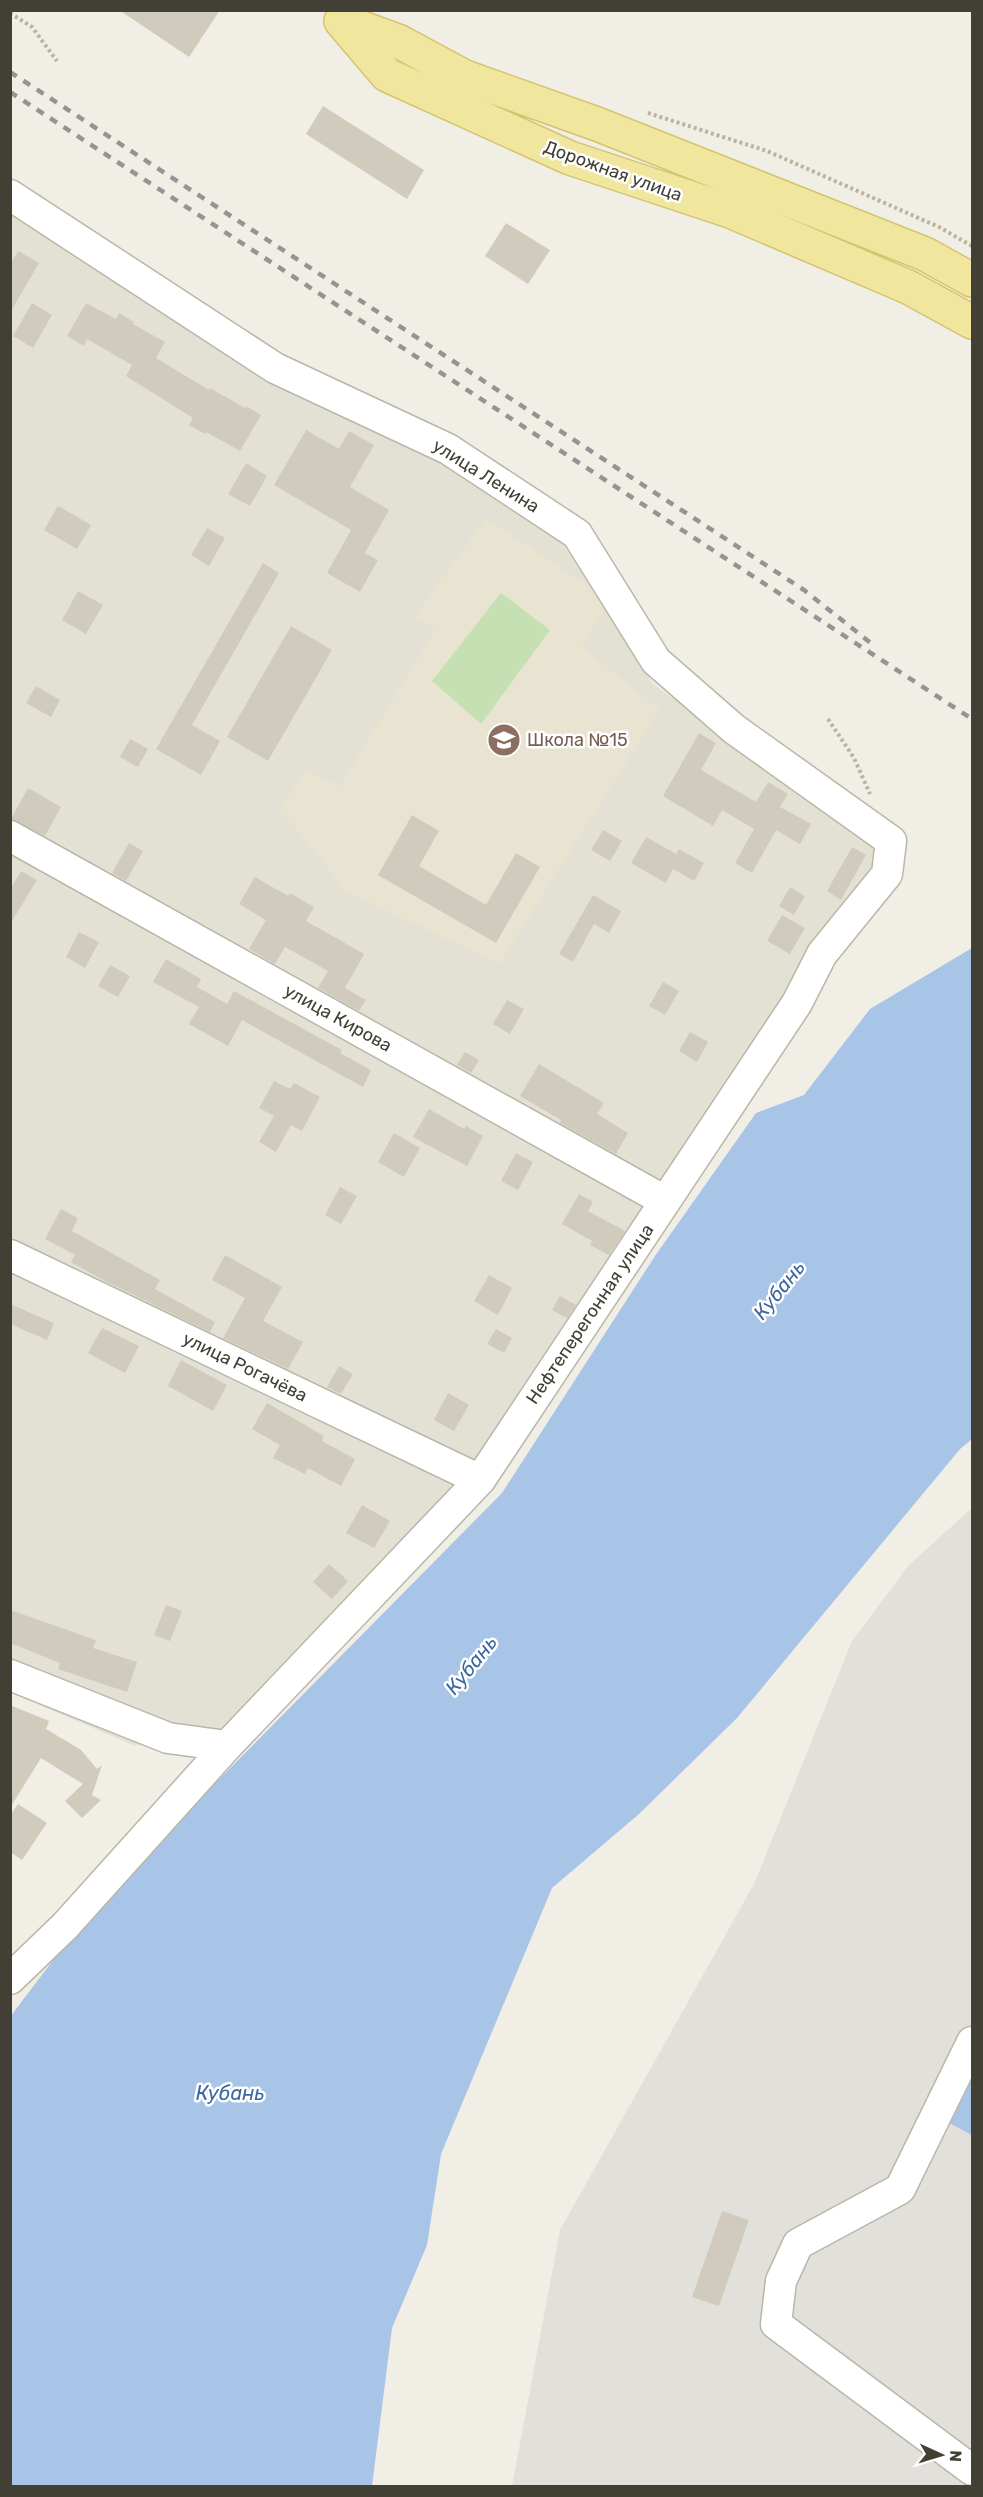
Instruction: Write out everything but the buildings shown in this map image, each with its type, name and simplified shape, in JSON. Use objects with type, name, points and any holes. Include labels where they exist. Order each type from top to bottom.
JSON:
[{"type":"main road","name":"Дорожная улица","points":[[334,16],[400,42],[465,77],[932,240],[972,280]]},
{"type":"main road","name":"Дорожная улица","points":[[334,16],[387,75],[570,158],[730,212],[908,288],[972,322]]},
{"type":"street","name":"улица Ленина","points":[[10,195],[275,368],[448,449],[577,534],[656,661],[734,729],[891,841]]},
{"type":"street","name":"улица Кирова","points":[[10,836],[665,1201]]},
{"type":"street","name":"Нефтеперегонная улица","points":[[10,1979],[64,1926],[227,1746],[480,1480],[797,1003],[822,954],[888,874],[891,841]]},
{"type":"street","name":"улица Рогачёва","points":[[10,1255],[480,1480]]},
{"type":"street","points":[[10,1675],[168,1738],[227,1746]]},
{"type":"street","points":[[972,2042],[900,2189],[798,2244],[781,2281],[776,2324],[972,2470]]},
{"type":"path","points":[[10,13],[32,27],[57,61]]},
{"type":"path","points":[[932,240],[972,246]]},
{"type":"path","points":[[828,719],[854,758],[872,800]]},
{"type":"shaded area","points":[[10,213],[269,380],[437,459],[558,536],[653,684],[901,859],[476,1495],[228,1749],[133,1745],[11,1693]]},
{"type":"shaded area","name":"Школа №15","points":[[486,518],[610,601],[581,647],[660,709],[499,964],[344,890],[307,841],[278,809],[307,771],[340,786],[435,630],[415,616]]},
{"type":"shaded area","points":[[972,1508],[972,2486],[512,2486],[560,2230],[754,1884],[852,1641],[908,1566]]},
{"type":"green space","points":[[501,593],[550,630],[481,724],[432,681]]},
{"type":"water","name":"Кубань","points":[[972,948],[972,1439],[960,1449],[737,1718],[639,1814],[552,1888],[441,2154],[427,2245],[392,2328],[372,2486],[11,2486],[10,2017],[95,1905],[502,1493],[655,1256],[756,1113],[804,1095],[870,1009]]},
{"type":"water","points":[[972,2072],[972,2135],[947,2122]]},
{"type":"railway","points":[[10,72],[804,590],[872,644]]},
{"type":"railway","points":[[10,92],[972,719]]},
{"type":"place","name":"Школа №15","points":[[504,740]]}]
